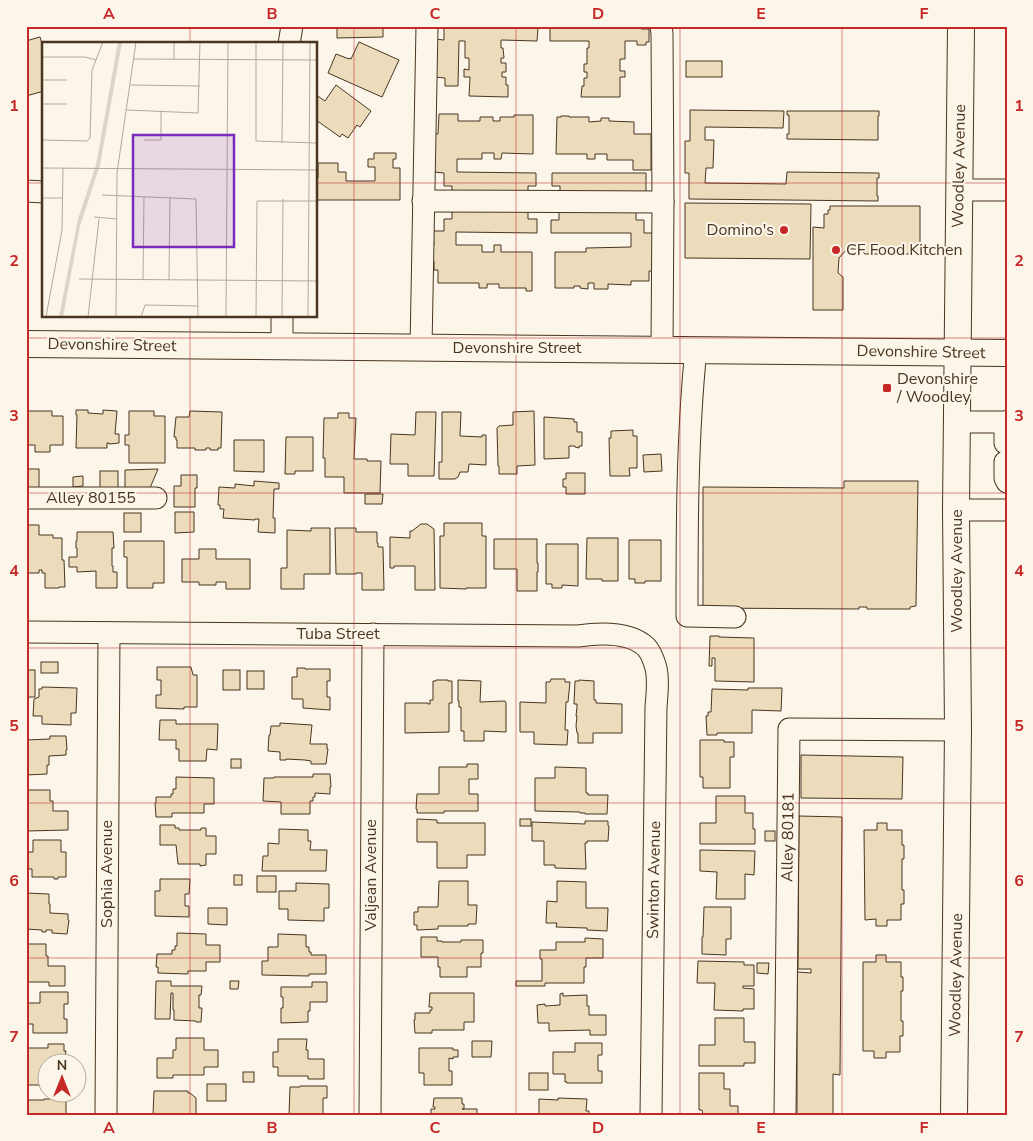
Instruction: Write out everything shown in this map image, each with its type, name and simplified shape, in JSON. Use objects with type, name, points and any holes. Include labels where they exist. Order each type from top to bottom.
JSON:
[{"type":"main road","name":"Woodley Avenue","points":[[954,1115],[958,730],[957,352],[961,26]]},
{"type":"main road","name":"Devonshire Street","points":[[26,344],[1007,353]]},
{"type":"street","points":[[289,42],[292,26]]},
{"type":"street","points":[[421,348],[427,26]]},
{"type":"street","points":[[661,26],[662,350]]},
{"type":"street","points":[[959,190],[1007,190]]},
{"type":"street","points":[[26,191],[42,192]]},
{"type":"street","points":[[423,201],[663,202]]},
{"type":"street","points":[[282,318],[282,346]]},
{"type":"street","points":[[696,349],[688,468],[687,616],[734,617]]},
{"type":"street","points":[[957,422],[1006,422],[1005,462]]},
{"type":"street","name":"Alley 80155","points":[[26,498],[156,498]]},
{"type":"street","points":[[956,510],[1007,510]]},
{"type":"street","name":"Tuba Street","points":[[26,632],[578,636],[616,634],[634,640],[646,647]]},
{"type":"street","name":"Sophia Avenue","points":[[106,1115],[109,633]]},
{"type":"street","name":"Valjean Avenue","points":[[370,1115],[373,634]]},
{"type":"street","name":"Swinton Avenue","points":[[646,647],[653,658],[658,687],[656,707],[651,1115]]},
{"type":"street","name":"Alley 80181","points":[[785,1115],[789,729],[958,730]]},
{"type":"building","points":[[337,26],[383,26],[383,37],[337,38]]},
{"type":"building","points":[[444,26],[529,26],[529,28],[538,28],[537,41],[501,40],[504,58],[501,58],[501,63],[506,63],[506,72],[502,72],[502,77],[506,77],[508,97],[469,96],[470,77],[464,77],[464,69],[469,70],[469,58],[465,58],[465,41],[459,41],[458,86],[445,86],[445,78],[435,77],[435,39],[444,40]]},
{"type":"building","points":[[550,26],[641,26],[641,29],[649,29],[649,42],[646,42],[646,45],[637,45],[637,41],[625,41],[625,59],[620,59],[620,71],[625,71],[625,77],[620,77],[620,97],[581,97],[584,78],[587,78],[587,72],[584,72],[584,64],[587,64],[589,41],[550,41]]},
{"type":"building","points":[[40,37],[42,44],[42,92],[26,96],[26,41]]},
{"type":"building","points":[[359,42],[399,60],[382,97],[328,73],[336,54],[351,59]]},
{"type":"building","points":[[686,61],[722,61],[722,77],[686,77]]},
{"type":"building","points":[[336,85],[371,111],[360,127],[357,125],[348,138],[342,134],[340,137],[318,121],[318,96],[325,101]]},
{"type":"building","points":[[690,110],[784,111],[783,128],[705,127],[705,140],[714,140],[713,168],[706,168],[705,183],[786,184],[787,172],[879,173],[879,178],[877,178],[878,201],[689,199],[689,173],[685,173],[685,141],[690,141]]},
{"type":"building","points":[[787,111],[879,111],[878,140],[787,139],[787,134],[789,134],[789,115],[787,115]]},
{"type":"building","points":[[439,114],[458,114],[458,121],[480,121],[480,117],[493,117],[493,121],[500,121],[500,117],[533,115],[533,154],[502,153],[501,159],[494,159],[494,153],[482,153],[482,159],[457,159],[457,172],[536,173],[536,186],[528,186],[528,196],[452,195],[452,186],[444,186],[444,173],[434,172],[435,134],[438,134]]},
{"type":"building","points":[[557,117],[589,117],[589,122],[601,121],[601,118],[609,118],[609,121],[634,122],[634,134],[651,134],[651,170],[633,170],[633,160],[607,160],[607,154],[595,154],[595,159],[587,159],[587,154],[556,154]]},
{"type":"building","points":[[374,153],[396,153],[396,159],[393,159],[393,168],[400,168],[400,200],[318,200],[318,163],[338,163],[338,172],[346,172],[346,181],[375,181],[375,167],[368,167],[368,159],[374,159]]},
{"type":"building","points":[[552,173],[646,173],[646,192],[560,195],[560,186],[552,186]]},
{"type":"building","points":[[685,203],[811,204],[810,259],[685,258]]},
{"type":"building","points":[[830,206],[920,206],[920,254],[865,254],[860,249],[847,249],[839,258],[838,273],[843,277],[843,310],[813,310],[813,227],[824,228],[824,214],[828,214]]},
{"type":"building","points":[[452,210],[528,210],[528,219],[537,219],[537,233],[456,232],[456,245],[482,245],[482,252],[494,252],[494,245],[501,245],[501,252],[532,252],[532,291],[526,291],[526,288],[499,288],[499,284],[487,284],[487,288],[479,288],[479,283],[438,283],[438,270],[434,270],[433,261],[433,231],[444,231],[444,219],[452,219]]},
{"type":"building","points":[[559,210],[636,211],[636,220],[644,220],[644,233],[654,233],[654,271],[649,271],[649,281],[631,281],[631,285],[608,284],[608,289],[594,289],[594,283],[588,283],[588,289],[580,288],[580,286],[574,286],[574,288],[555,288],[555,252],[586,252],[586,248],[631,247],[631,233],[551,233],[551,220],[559,220]]},
{"type":"building","points":[[76,410],[88,410],[88,413],[103,414],[103,410],[117,411],[115,434],[119,434],[119,443],[107,443],[107,448],[76,448]]},
{"type":"building","points":[[26,411],[52,411],[52,416],[63,416],[63,445],[50,445],[50,452],[35,452],[35,445],[26,445]]},
{"type":"building","points":[[129,411],[154,411],[154,416],[165,416],[165,463],[129,463],[129,445],[125,445],[125,435],[129,435]]},
{"type":"building","points":[[190,411],[222,412],[221,448],[218,448],[218,450],[206,448],[206,450],[195,450],[195,448],[177,448],[177,440],[174,437],[176,417],[189,417]]},
{"type":"building","points":[[534,411],[535,465],[517,466],[517,474],[499,474],[497,428],[499,426],[513,425],[513,412]]},
{"type":"building","points":[[416,412],[436,412],[434,476],[408,476],[408,464],[390,464],[391,434],[415,435]]},
{"type":"building","points":[[442,412],[461,412],[460,436],[482,437],[482,435],[486,435],[486,465],[469,464],[468,472],[460,472],[455,479],[439,479],[439,462],[442,462]]},
{"type":"building","points":[[338,413],[349,413],[349,418],[356,418],[354,459],[381,461],[380,493],[344,493],[344,477],[325,477],[325,458],[323,458],[324,418],[338,418]]},
{"type":"building","points":[[544,417],[574,419],[574,422],[577,422],[577,432],[582,432],[582,446],[579,446],[579,448],[569,446],[569,458],[544,459]]},
{"type":"building","points":[[633,430],[633,436],[637,436],[637,468],[629,468],[630,476],[610,476],[609,438],[611,438],[611,431]]},
{"type":"building","points":[[286,437],[313,437],[313,471],[295,471],[295,474],[285,474]]},
{"type":"building","points":[[234,440],[264,440],[264,472],[234,471]]},
{"type":"building","points":[[661,454],[662,471],[644,472],[643,455]]},
{"type":"building","points":[[26,469],[39,469],[39,488],[26,488]]},
{"type":"building","points":[[158,469],[150,488],[125,489],[125,470]]},
{"type":"building","points":[[100,471],[118,471],[118,488],[100,488]]},
{"type":"building","points":[[566,473],[585,473],[585,494],[566,494],[566,487],[563,487],[563,479],[566,479]]},
{"type":"building","points":[[181,475],[197,475],[195,507],[174,507],[174,486],[181,486]]},
{"type":"building","points":[[83,476],[83,486],[73,487],[73,477]]},
{"type":"building","points":[[254,481],[279,483],[279,489],[274,489],[273,518],[275,518],[275,533],[258,532],[259,519],[223,518],[224,509],[220,509],[220,505],[218,505],[219,487],[235,488],[235,484],[254,486]]},
{"type":"building","points":[[844,481],[918,481],[916,606],[910,607],[910,609],[867,609],[867,607],[859,607],[859,609],[703,608],[703,487],[844,488]]},
{"type":"building","points":[[365,494],[383,494],[382,504],[365,504]]},
{"type":"building","points":[[175,512],[194,512],[194,532],[175,533]]},
{"type":"building","points":[[124,513],[141,513],[141,532],[124,532]]},
{"type":"building","points":[[444,523],[482,523],[482,536],[486,536],[486,588],[440,588],[440,536],[444,536]]},
{"type":"building","points":[[421,524],[427,524],[434,529],[435,590],[415,590],[415,566],[394,566],[394,568],[390,568],[390,537],[410,538],[410,531]]},
{"type":"building","points":[[26,525],[39,525],[39,535],[53,535],[53,538],[62,538],[65,587],[45,588],[45,573],[42,573],[42,570],[39,570],[39,573],[26,573]]},
{"type":"building","points":[[311,528],[330,528],[330,574],[304,574],[304,589],[281,589],[281,568],[287,568],[287,530],[311,531]]},
{"type":"building","points":[[335,528],[356,528],[356,532],[377,532],[378,547],[383,547],[384,590],[362,590],[362,573],[336,574]]},
{"type":"building","points":[[77,532],[113,532],[112,566],[113,572],[117,572],[117,588],[96,588],[96,571],[77,572],[77,567],[69,567],[69,557],[77,557]]},
{"type":"building","points":[[587,538],[618,538],[618,581],[586,579]]},
{"type":"building","points":[[494,539],[537,539],[537,591],[517,591],[517,569],[494,569]]},
{"type":"building","points":[[629,540],[661,540],[661,581],[635,583],[635,579],[629,579]]},
{"type":"building","points":[[124,541],[164,541],[164,583],[153,583],[153,588],[127,588],[127,557],[124,557]]},
{"type":"building","points":[[546,544],[578,544],[578,586],[562,585],[562,588],[552,588],[552,584],[546,584]]},
{"type":"building","points":[[199,549],[216,549],[216,559],[250,559],[250,589],[226,589],[226,582],[216,582],[216,585],[199,585],[199,582],[182,582],[182,559],[199,559]]},
{"type":"building","points":[[710,636],[754,638],[754,682],[715,681],[715,658],[712,658],[712,666],[709,666]]},
{"type":"building","points":[[41,662],[58,662],[58,673],[41,673]]},
{"type":"building","points":[[157,667],[191,667],[193,675],[197,675],[197,707],[184,707],[184,709],[156,708],[156,695],[161,695],[161,680],[157,680]]},
{"type":"building","points":[[297,668],[330,669],[330,681],[327,681],[327,697],[330,697],[330,710],[303,708],[303,699],[292,699],[292,677],[297,677]]},
{"type":"building","points":[[26,670],[35,670],[35,697],[26,697]]},
{"type":"building","points":[[223,670],[240,670],[240,690],[223,690]]},
{"type":"building","points":[[247,671],[264,671],[264,689],[247,689]]},
{"type":"building","points":[[551,679],[565,679],[565,682],[570,682],[568,702],[566,702],[565,730],[568,730],[567,745],[534,744],[534,732],[520,732],[520,702],[546,703],[546,682],[550,682]]},
{"type":"building","points":[[458,680],[481,681],[480,702],[505,701],[506,732],[484,731],[484,741],[464,741],[464,731],[461,731],[461,707],[459,707],[458,701]]},
{"type":"building","points":[[433,681],[452,681],[452,703],[449,703],[449,732],[405,733],[405,703],[430,704],[430,700],[433,700]]},
{"type":"building","points":[[575,681],[594,681],[594,700],[596,700],[596,703],[622,704],[622,733],[593,733],[593,743],[578,743],[576,726],[577,704],[574,704]]},
{"type":"building","points":[[42,687],[77,688],[76,713],[71,713],[71,725],[42,724],[42,716],[33,716],[34,699],[39,697],[39,689],[42,689]]},
{"type":"building","points":[[748,688],[782,688],[781,711],[752,710],[752,733],[717,733],[717,735],[707,735],[706,716],[708,716],[708,712],[711,712],[712,689],[748,690]]},
{"type":"building","points":[[160,720],[176,720],[176,724],[218,724],[217,750],[207,749],[206,761],[179,761],[179,749],[176,749],[176,740],[159,740]]},
{"type":"building","points":[[280,723],[312,725],[310,744],[327,744],[326,764],[311,764],[311,761],[305,760],[280,760],[280,752],[268,751],[271,726],[280,726]]},
{"type":"building","points":[[50,736],[66,736],[66,755],[49,756],[47,774],[26,775],[26,740],[50,739]]},
{"type":"building","points":[[700,740],[734,742],[734,757],[730,757],[730,788],[703,788],[703,777],[700,777]]},
{"type":"building","points":[[801,755],[903,757],[902,799],[801,798]]},
{"type":"building","points":[[231,759],[241,759],[241,768],[231,768]]},
{"type":"building","points":[[467,764],[478,764],[478,779],[469,779],[469,794],[478,794],[478,811],[417,813],[417,794],[439,794],[439,767],[467,767]]},
{"type":"building","points":[[555,767],[586,768],[586,793],[588,795],[608,795],[607,814],[535,811],[535,778],[555,778]]},
{"type":"building","points":[[313,774],[330,774],[331,787],[330,794],[315,793],[313,801],[310,801],[310,814],[281,814],[281,802],[263,801],[264,778],[313,777]]},
{"type":"building","points":[[176,777],[214,778],[214,804],[204,804],[204,813],[172,813],[172,817],[156,817],[156,797],[171,797],[173,789],[176,789]]},
{"type":"building","points":[[26,790],[50,790],[50,801],[53,801],[53,811],[68,811],[68,830],[26,831]]},
{"type":"building","points":[[716,796],[745,796],[745,813],[753,813],[755,844],[700,844],[700,823],[716,823]]},
{"type":"building","points":[[799,816],[842,817],[840,1075],[833,1074],[833,1115],[797,1115],[797,972],[811,973],[811,969],[798,969]]},
{"type":"building","points":[[417,819],[437,820],[437,823],[485,823],[485,855],[467,855],[467,868],[437,868],[437,842],[417,842]]},
{"type":"building","points":[[520,819],[531,819],[531,826],[520,826]]},
{"type":"building","points":[[585,821],[608,821],[609,826],[608,841],[587,841],[585,843],[586,869],[555,868],[555,865],[544,865],[544,841],[532,841],[532,822],[585,824]]},
{"type":"building","points":[[877,823],[887,823],[887,830],[902,830],[902,845],[904,845],[902,890],[904,890],[904,904],[901,904],[901,920],[887,920],[887,926],[876,926],[876,919],[865,920],[864,830],[877,830]]},
{"type":"building","points":[[160,825],[175,825],[175,828],[179,828],[179,830],[201,830],[201,828],[206,828],[206,836],[216,836],[216,854],[206,854],[206,865],[178,864],[176,845],[160,845]]},
{"type":"building","points":[[279,829],[308,830],[308,841],[311,841],[310,850],[327,850],[326,871],[262,871],[263,856],[268,856],[268,843],[279,844]]},
{"type":"building","points":[[765,831],[775,831],[775,841],[765,841]]},
{"type":"building","points":[[33,840],[61,840],[61,852],[66,852],[66,877],[54,879],[54,877],[32,877],[32,869],[26,869],[26,852],[33,852]]},
{"type":"building","points":[[700,850],[755,851],[754,875],[745,874],[745,899],[716,899],[717,872],[700,871]]},
{"type":"building","points":[[234,875],[242,875],[242,885],[234,885]]},
{"type":"building","points":[[257,876],[276,876],[276,892],[257,892]]},
{"type":"building","points":[[160,879],[190,879],[189,894],[185,894],[185,906],[189,906],[189,917],[155,916],[155,891],[160,891]]},
{"type":"building","points":[[439,881],[468,881],[468,905],[477,905],[476,924],[468,924],[468,926],[438,926],[438,929],[417,930],[417,925],[414,925],[414,912],[418,912],[418,907],[438,907]]},
{"type":"building","points":[[557,881],[586,882],[586,908],[608,908],[607,931],[556,927],[557,923],[546,923],[547,901],[557,902]]},
{"type":"building","points":[[296,883],[329,884],[329,908],[324,908],[324,921],[288,920],[288,909],[279,909],[279,891],[296,891]]},
{"type":"building","points":[[26,893],[49,894],[50,913],[68,914],[67,934],[52,933],[52,930],[42,932],[42,930],[26,929]]},
{"type":"building","points":[[704,907],[731,907],[731,939],[726,939],[726,955],[702,954]]},
{"type":"building","points":[[208,908],[227,908],[227,925],[208,924]]},
{"type":"building","points":[[177,933],[206,934],[206,945],[220,945],[220,962],[206,962],[206,971],[188,971],[188,974],[158,973],[158,967],[156,967],[157,954],[172,954],[172,950],[175,950],[175,946],[177,946]]},
{"type":"building","points":[[278,934],[306,935],[306,947],[309,947],[311,955],[326,955],[326,974],[309,974],[309,976],[262,975],[262,961],[268,961],[268,947],[278,947]]},
{"type":"building","points":[[421,937],[437,937],[437,941],[442,942],[483,940],[481,967],[467,967],[467,977],[440,977],[438,957],[421,957]]},
{"type":"building","points":[[585,938],[603,939],[603,958],[586,958],[584,983],[545,983],[545,986],[516,986],[516,981],[542,981],[540,950],[556,950],[556,942],[585,942]]},
{"type":"building","points":[[26,944],[46,944],[48,966],[65,966],[65,986],[49,986],[49,982],[26,982]]},
{"type":"building","points":[[876,955],[886,955],[886,962],[901,962],[901,977],[903,977],[901,1021],[903,1021],[903,1036],[900,1036],[900,1052],[886,1052],[886,1058],[874,1058],[874,1051],[863,1051],[863,962],[876,962]]},
{"type":"building","points":[[698,961],[744,962],[744,965],[754,965],[754,986],[743,986],[743,988],[754,989],[754,1009],[743,1009],[743,1011],[714,1010],[715,983],[697,983]]},
{"type":"building","points":[[757,963],[769,963],[768,974],[757,973]]},
{"type":"building","points":[[156,981],[171,981],[171,986],[202,986],[201,995],[199,995],[199,1008],[202,1008],[201,1022],[174,1020],[173,993],[171,993],[170,1019],[155,1019]]},
{"type":"building","points":[[230,981],[239,981],[238,989],[230,989]]},
{"type":"building","points":[[312,982],[327,982],[327,1002],[310,1002],[308,1022],[281,1023],[283,997],[281,997],[281,987],[312,987]]},
{"type":"building","points":[[40,992],[68,992],[68,1004],[64,1004],[64,1019],[67,1019],[67,1033],[33,1033],[33,1024],[26,1024],[26,1003],[40,1003]]},
{"type":"building","points":[[430,993],[474,993],[474,1022],[464,1022],[464,1030],[432,1030],[432,1033],[415,1033],[415,1013],[430,1013],[430,1010],[432,1010],[432,1007],[429,1007]]},
{"type":"building","points":[[563,993],[563,996],[587,995],[589,1015],[606,1015],[606,1035],[590,1035],[590,1030],[549,1031],[549,1023],[538,1023],[537,1005],[560,1005],[560,994]]},
{"type":"building","points":[[715,1018],[744,1018],[744,1042],[755,1042],[755,1063],[744,1063],[744,1066],[699,1066],[699,1045],[715,1045]]},
{"type":"building","points":[[176,1038],[204,1038],[204,1050],[218,1050],[218,1067],[204,1067],[204,1075],[173,1075],[173,1078],[157,1078],[157,1058],[173,1058],[173,1050],[176,1050]]},
{"type":"building","points":[[278,1039],[307,1039],[306,1050],[308,1050],[308,1059],[324,1059],[324,1079],[308,1079],[308,1076],[278,1076],[278,1067],[273,1067],[273,1052],[278,1052]]},
{"type":"building","points":[[472,1041],[492,1041],[491,1057],[472,1057]]},
{"type":"building","points":[[575,1043],[602,1043],[602,1055],[598,1055],[598,1071],[602,1071],[602,1083],[567,1083],[565,1082],[565,1074],[553,1074],[553,1052],[575,1052]]},
{"type":"building","points":[[48,1044],[64,1044],[66,1054],[38,1054],[38,1085],[26,1085],[26,1048],[48,1048]]},
{"type":"building","points":[[419,1048],[453,1048],[453,1050],[458,1050],[458,1057],[449,1058],[449,1071],[452,1071],[452,1085],[424,1085],[424,1073],[419,1073]]},
{"type":"building","points":[[243,1072],[254,1072],[254,1082],[243,1082]]},
{"type":"building","points":[[529,1073],[548,1073],[548,1090],[529,1090]]},
{"type":"building","points":[[699,1073],[724,1073],[724,1089],[730,1089],[730,1106],[738,1106],[738,1115],[703,1115],[702,1110],[699,1110]]},
{"type":"building","points":[[207,1084],[226,1084],[226,1101],[207,1101]]},
{"type":"building","points":[[327,1086],[327,1098],[323,1098],[323,1114],[327,1115],[289,1115],[290,1087]]},
{"type":"building","points":[[154,1091],[188,1091],[188,1093],[196,1098],[196,1115],[153,1115]]},
{"type":"building","points":[[434,1098],[462,1098],[464,1109],[477,1109],[477,1115],[431,1115],[431,1109],[435,1109],[433,1107]]},
{"type":"building","points":[[558,1098],[587,1099],[586,1111],[589,1111],[589,1115],[539,1115],[539,1099],[558,1100]]},
{"type":"building","points":[[26,1100],[38,1100],[38,1104],[66,1104],[66,1115],[26,1115]]},
{"type":"place","name":"Domino's","points":[[784,230]]},
{"type":"place","name":"CF Food Kitchen","points":[[836,250]]},
{"type":"place","name":"Devonshire / Woodley","points":[[887,388]]}]
